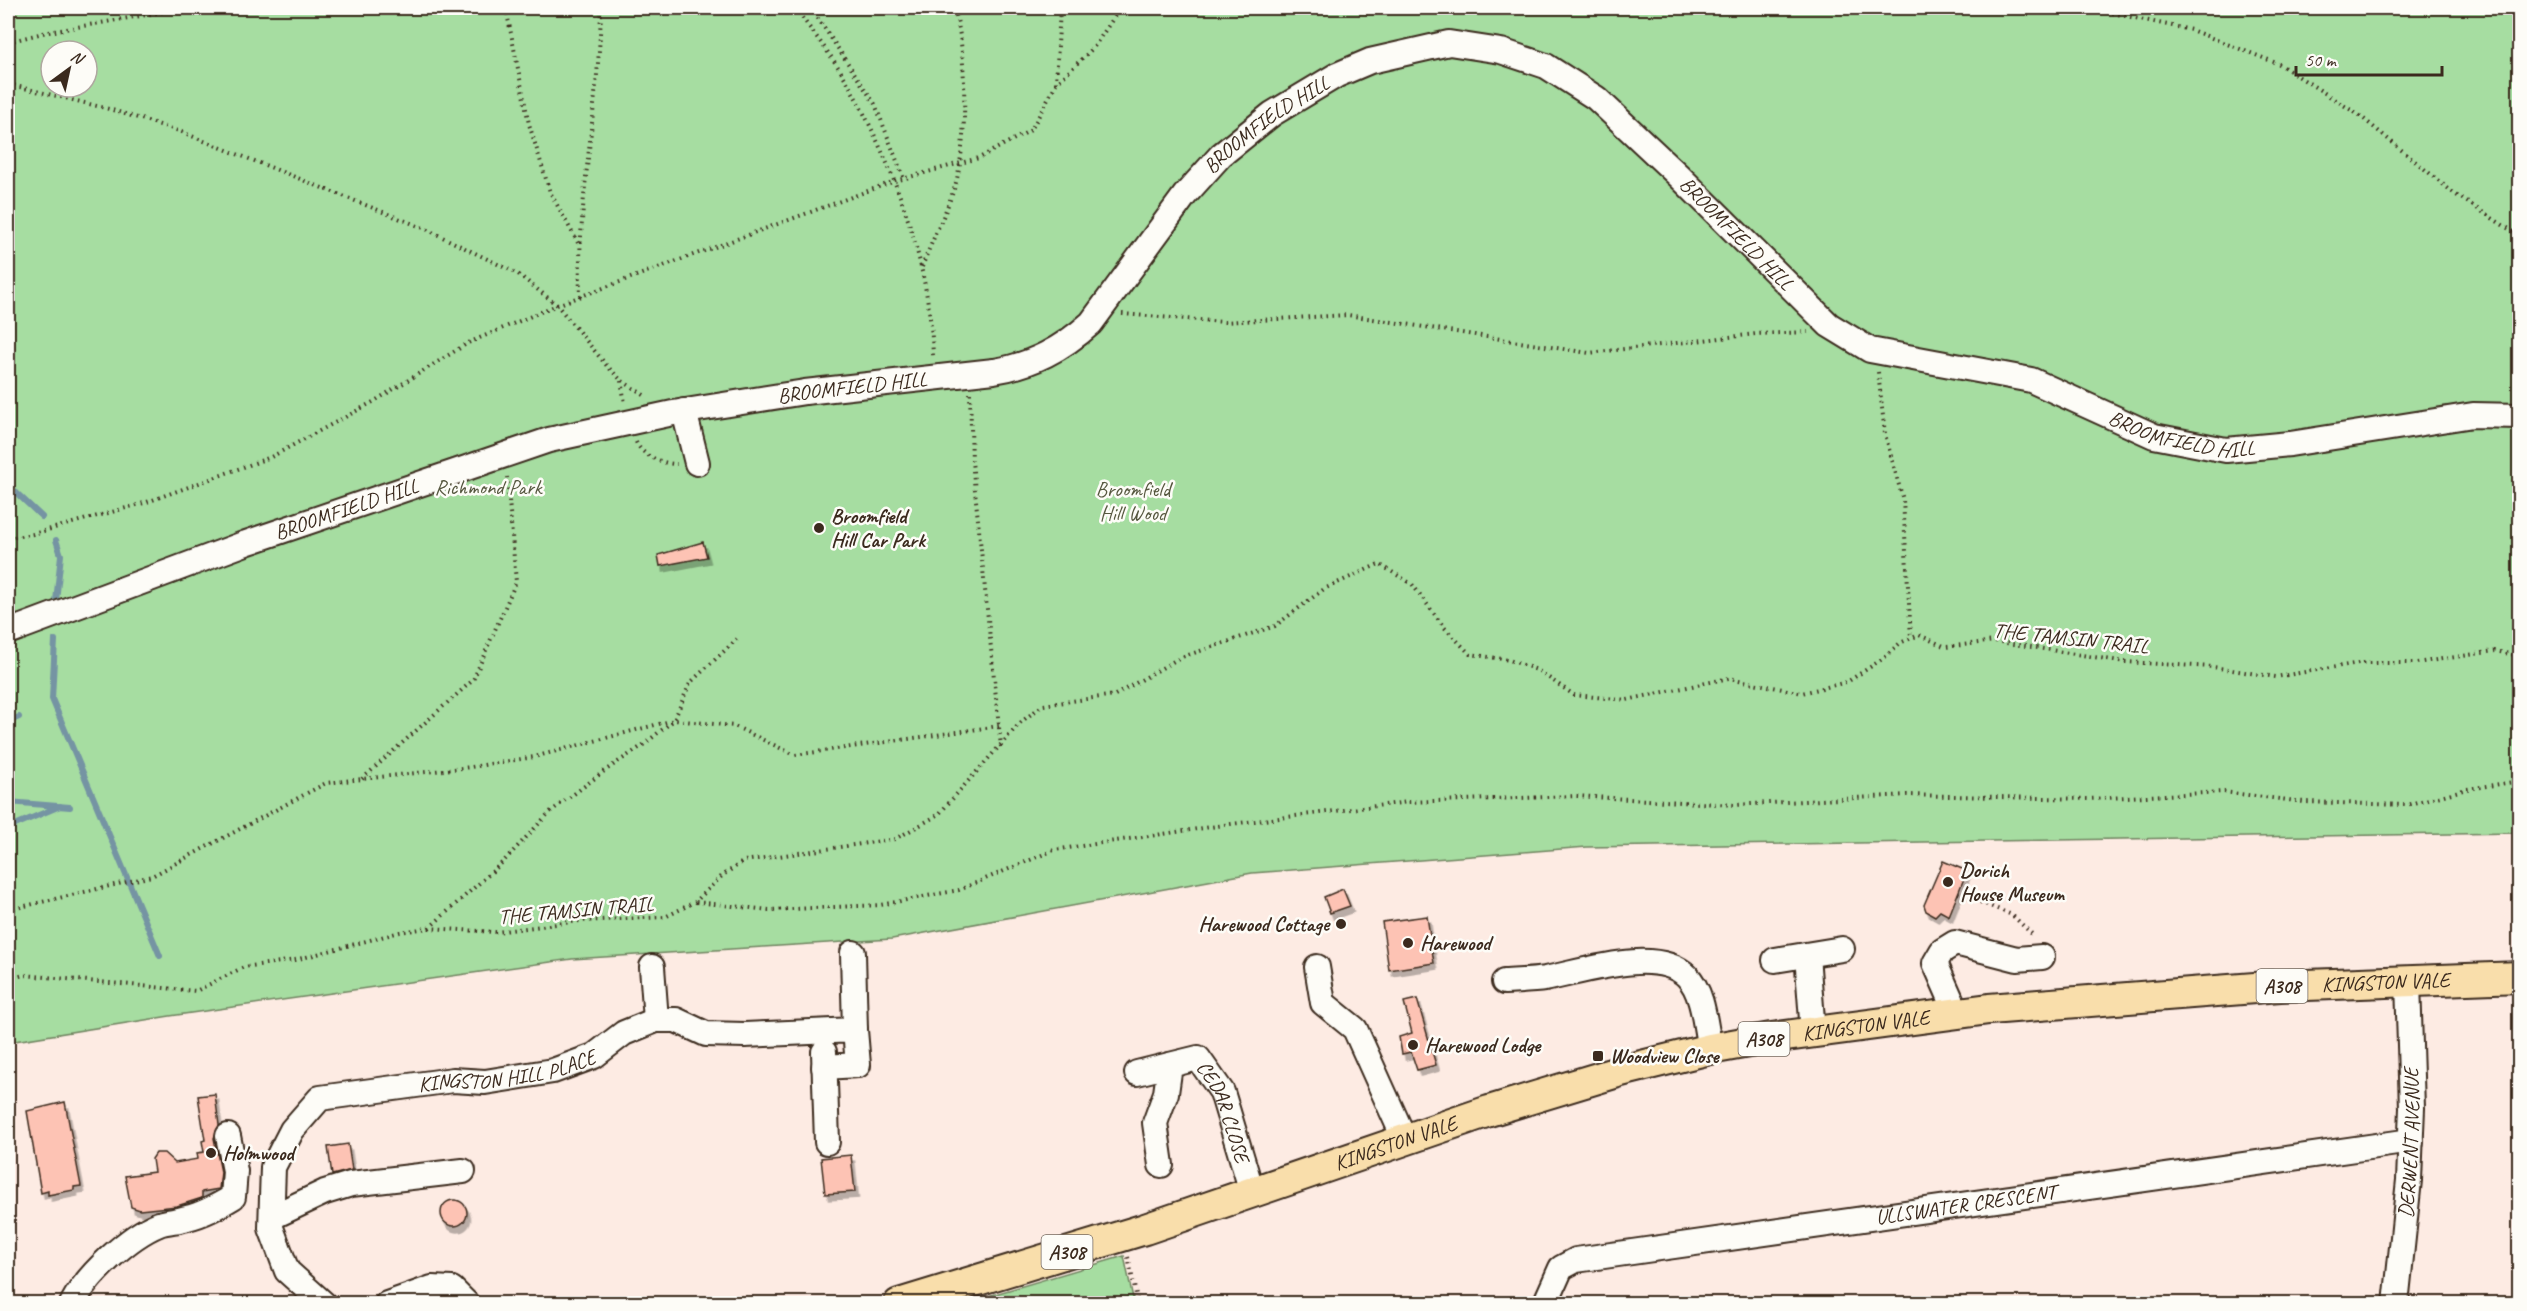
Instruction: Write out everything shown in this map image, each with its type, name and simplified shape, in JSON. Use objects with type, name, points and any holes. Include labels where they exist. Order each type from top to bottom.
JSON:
[{"type":"main road","name":"KINGSTON VALE","points":[[1244,1195],[1558,1089],[1710,1050],[1957,1013],[2240,988],[2520,977]]},
{"type":"main road","name":"A308","points":[[899,1304],[1145,1229],[1244,1195]]},
{"type":"street","name":"BROOMFIELD HILL","points":[[8,632],[246,543],[549,440],[678,412],[805,392],[970,375],[1019,367],[1041,358],[1076,337],[1100,312],[1192,187],[1221,155],[1272,114],[1337,75],[1370,61],[1449,43],[1502,51],[1546,66],[1596,98],[1679,176],[1829,326],[1877,351],[2031,380],[2154,436],[2226,450],[2290,444],[2474,415],[2520,416]]},
{"type":"street","points":[[678,412],[697,463]]},
{"type":"street","points":[[1957,1013],[1935,963],[1942,951],[1956,943],[2017,959],[2042,957]]},
{"type":"street","points":[[1775,960],[1842,949]]},
{"type":"street","points":[[824,1067],[858,1065],[853,953]]},
{"type":"street","points":[[1807,955],[1814,1033]]},
{"type":"street","points":[[1504,982],[1543,980],[1599,966],[1659,963],[1687,976],[1697,991],[1710,1050]]},
{"type":"street","points":[[652,967],[657,1020],[675,1020],[706,1034],[855,1030]]},
{"type":"street","points":[[1317,967],[1323,1003],[1354,1029],[1405,1140]]},
{"type":"street","name":"DERWENT AVENUE","points":[[2396,1304],[2410,1141],[2408,982]]},
{"type":"street","name":"KINGSTON HILL PLACE","points":[[324,1304],[287,1271],[271,1228],[273,1167],[292,1130],[320,1098],[453,1080],[485,1082],[554,1071],[594,1056],[624,1034],[657,1020]]},
{"type":"street","points":[[823,1032],[827,1142]]},
{"type":"street","name":"CEDAR CLOSE","points":[[1137,1073],[1198,1058],[1222,1092],[1244,1195]]},
{"type":"street","points":[[1161,1165],[1155,1123],[1166,1093],[1170,1065]]},
{"type":"street","points":[[72,1304],[77,1293],[113,1255],[140,1234],[160,1223],[202,1213],[233,1197],[235,1171],[228,1136]]},
{"type":"street","name":"ULLSWATER CRESCENT","points":[[1545,1304],[1561,1268],[1576,1260],[2410,1141]]},
{"type":"street","points":[[272,1217],[325,1192],[351,1184],[463,1171]]},
{"type":"street","points":[[387,1304],[432,1288],[452,1289],[467,1304]]},
{"type":"path","points":[[8,42],[43,33],[186,8]]},
{"type":"path","points":[[506,8],[529,124],[550,192],[578,244]]},
{"type":"path","points":[[580,297],[578,244],[599,68],[601,8]]},
{"type":"path","points":[[795,8],[850,85],[895,182],[922,268],[932,320],[933,378]]},
{"type":"path","points":[[810,8],[875,104],[904,179]]},
{"type":"path","points":[[922,268],[955,186],[959,164],[965,82],[954,8]]},
{"type":"path","points":[[1056,84],[1060,8]]},
{"type":"path","points":[[8,538],[33,534],[144,503],[271,457],[372,402],[468,344],[557,305],[895,182],[979,158],[1031,130],[1056,84],[1094,47],[1120,8]]},
{"type":"path","points":[[2089,8],[2192,30],[2279,64],[2359,115],[2456,195],[2520,236]]},
{"type":"path","points":[[8,84],[109,109],[180,131],[426,229],[518,274],[557,305],[621,380],[678,412]]},
{"type":"path","points":[[1100,312],[1224,322],[1348,315],[1589,353],[1756,334],[1802,333],[1829,326]]},
{"type":"path","points":[[1877,351],[1886,434],[1903,500],[1911,638]]},
{"type":"path","points":[[970,375],[972,461],[1001,747]]},
{"type":"path","points":[[362,780],[473,680],[516,582],[505,454]]},
{"type":"path","name":"THE TAMSIN TRAIL","points":[[8,979],[24,975],[196,991],[244,967],[295,960],[400,932],[428,928],[496,932],[579,921],[665,917],[695,902],[723,875],[744,861],[894,839],[938,815],[1021,722],[1043,705],[1115,695],[1179,658],[1275,626],[1324,588],[1379,564],[1412,584],[1444,627],[1470,654],[1509,660],[1537,670],[1574,695],[1628,700],[1729,678],[1802,693],[1847,682],[1884,658],[1900,643],[1919,635],[1946,647],[1994,640],[2125,662],[2213,667],[2276,676],[2359,663],[2416,663],[2495,651],[2520,656]]},
{"type":"path","points":[[428,928],[504,862],[550,812],[603,771],[642,746],[674,720],[690,683],[737,639]]},
{"type":"path","points":[[8,910],[152,876],[326,783],[534,757],[674,720],[734,726],[795,755],[999,726]]},
{"type":"path","points":[[695,902],[770,910],[879,905],[959,890],[1054,850],[1231,824],[1408,802],[1576,796],[1735,805],[1907,795],[2088,799],[2224,792],[2304,802],[2406,805],[2467,789],[2520,781]]},
{"type":"path","points":[[1958,893],[2012,915],[2032,932],[2042,957]]},
{"type":"path","points":[[1126,1250],[1138,1304]]},
{"type":"green space","name":"Richmond Park","points":[[8,8],[2519,8],[2519,833],[1587,847],[1252,873],[892,939],[572,959],[170,1016],[8,1042]]},
{"type":"green space","points":[[1124,1256],[1134,1303],[965,1303]]},
{"type":"building","points":[[703,542],[707,557],[660,566],[658,555]]},
{"type":"building","name":"Dorich House Museum","points":[[1943,861],[1967,871],[1949,916],[1940,911],[1935,916],[1926,911],[1924,905]]},
{"type":"building","points":[[1343,889],[1350,906],[1330,913],[1324,897]]},
{"type":"building","name":"Harewood","points":[[1427,916],[1434,963],[1389,970],[1382,922]]},
{"type":"building","name":"Harewood Lodge","points":[[1417,999],[1436,1065],[1417,1070],[1411,1052],[1402,1054],[1399,1037],[1412,1033],[1404,1002]]},
{"type":"building","name":"Holmwood","points":[[215,1094],[219,1125],[214,1138],[221,1172],[219,1189],[202,1192],[202,1198],[177,1206],[140,1210],[131,1207],[125,1176],[154,1172],[152,1159],[156,1153],[164,1153],[175,1163],[198,1159],[197,1153],[204,1152],[202,1141],[205,1140],[198,1096]]},
{"type":"building","points":[[65,1102],[81,1186],[74,1187],[74,1190],[48,1195],[48,1191],[41,1193],[27,1111]]},
{"type":"building","points":[[348,1144],[352,1170],[332,1175],[328,1147]]},
{"type":"building","points":[[851,1155],[855,1192],[825,1194],[821,1158]]},
{"type":"building","points":[[454,1200],[463,1204],[467,1213],[463,1222],[454,1226],[445,1222],[441,1213],[445,1204]]},
{"type":"waterway","points":[[8,485],[42,517]]},
{"type":"waterway","points":[[56,540],[61,555],[56,601]]},
{"type":"waterway","points":[[55,640],[52,699],[160,956]]},
{"type":"waterway","points":[[8,722],[19,717]]},
{"type":"waterway","points":[[8,802],[70,807]]},
{"type":"waterway","points":[[8,828],[60,806]]},
{"type":"place","name":"Broomfield Hill Car Park","points":[[819,528]]},
{"type":"place","name":"Dorich House Museum","points":[[1948,882]]},
{"type":"place","name":"Harewood Cottage","points":[[1341,924]]},
{"type":"place","name":"Harewood","points":[[1408,943]]},
{"type":"place","name":"Harewood Lodge","points":[[1413,1045]]},
{"type":"place","name":"Woodview Close","points":[[1598,1056]]},
{"type":"place","name":"Holmwood","points":[[211,1153]]},
{"type":"park label","name":"Broomfield Hill Wood","points":[[1133,501]]}]
